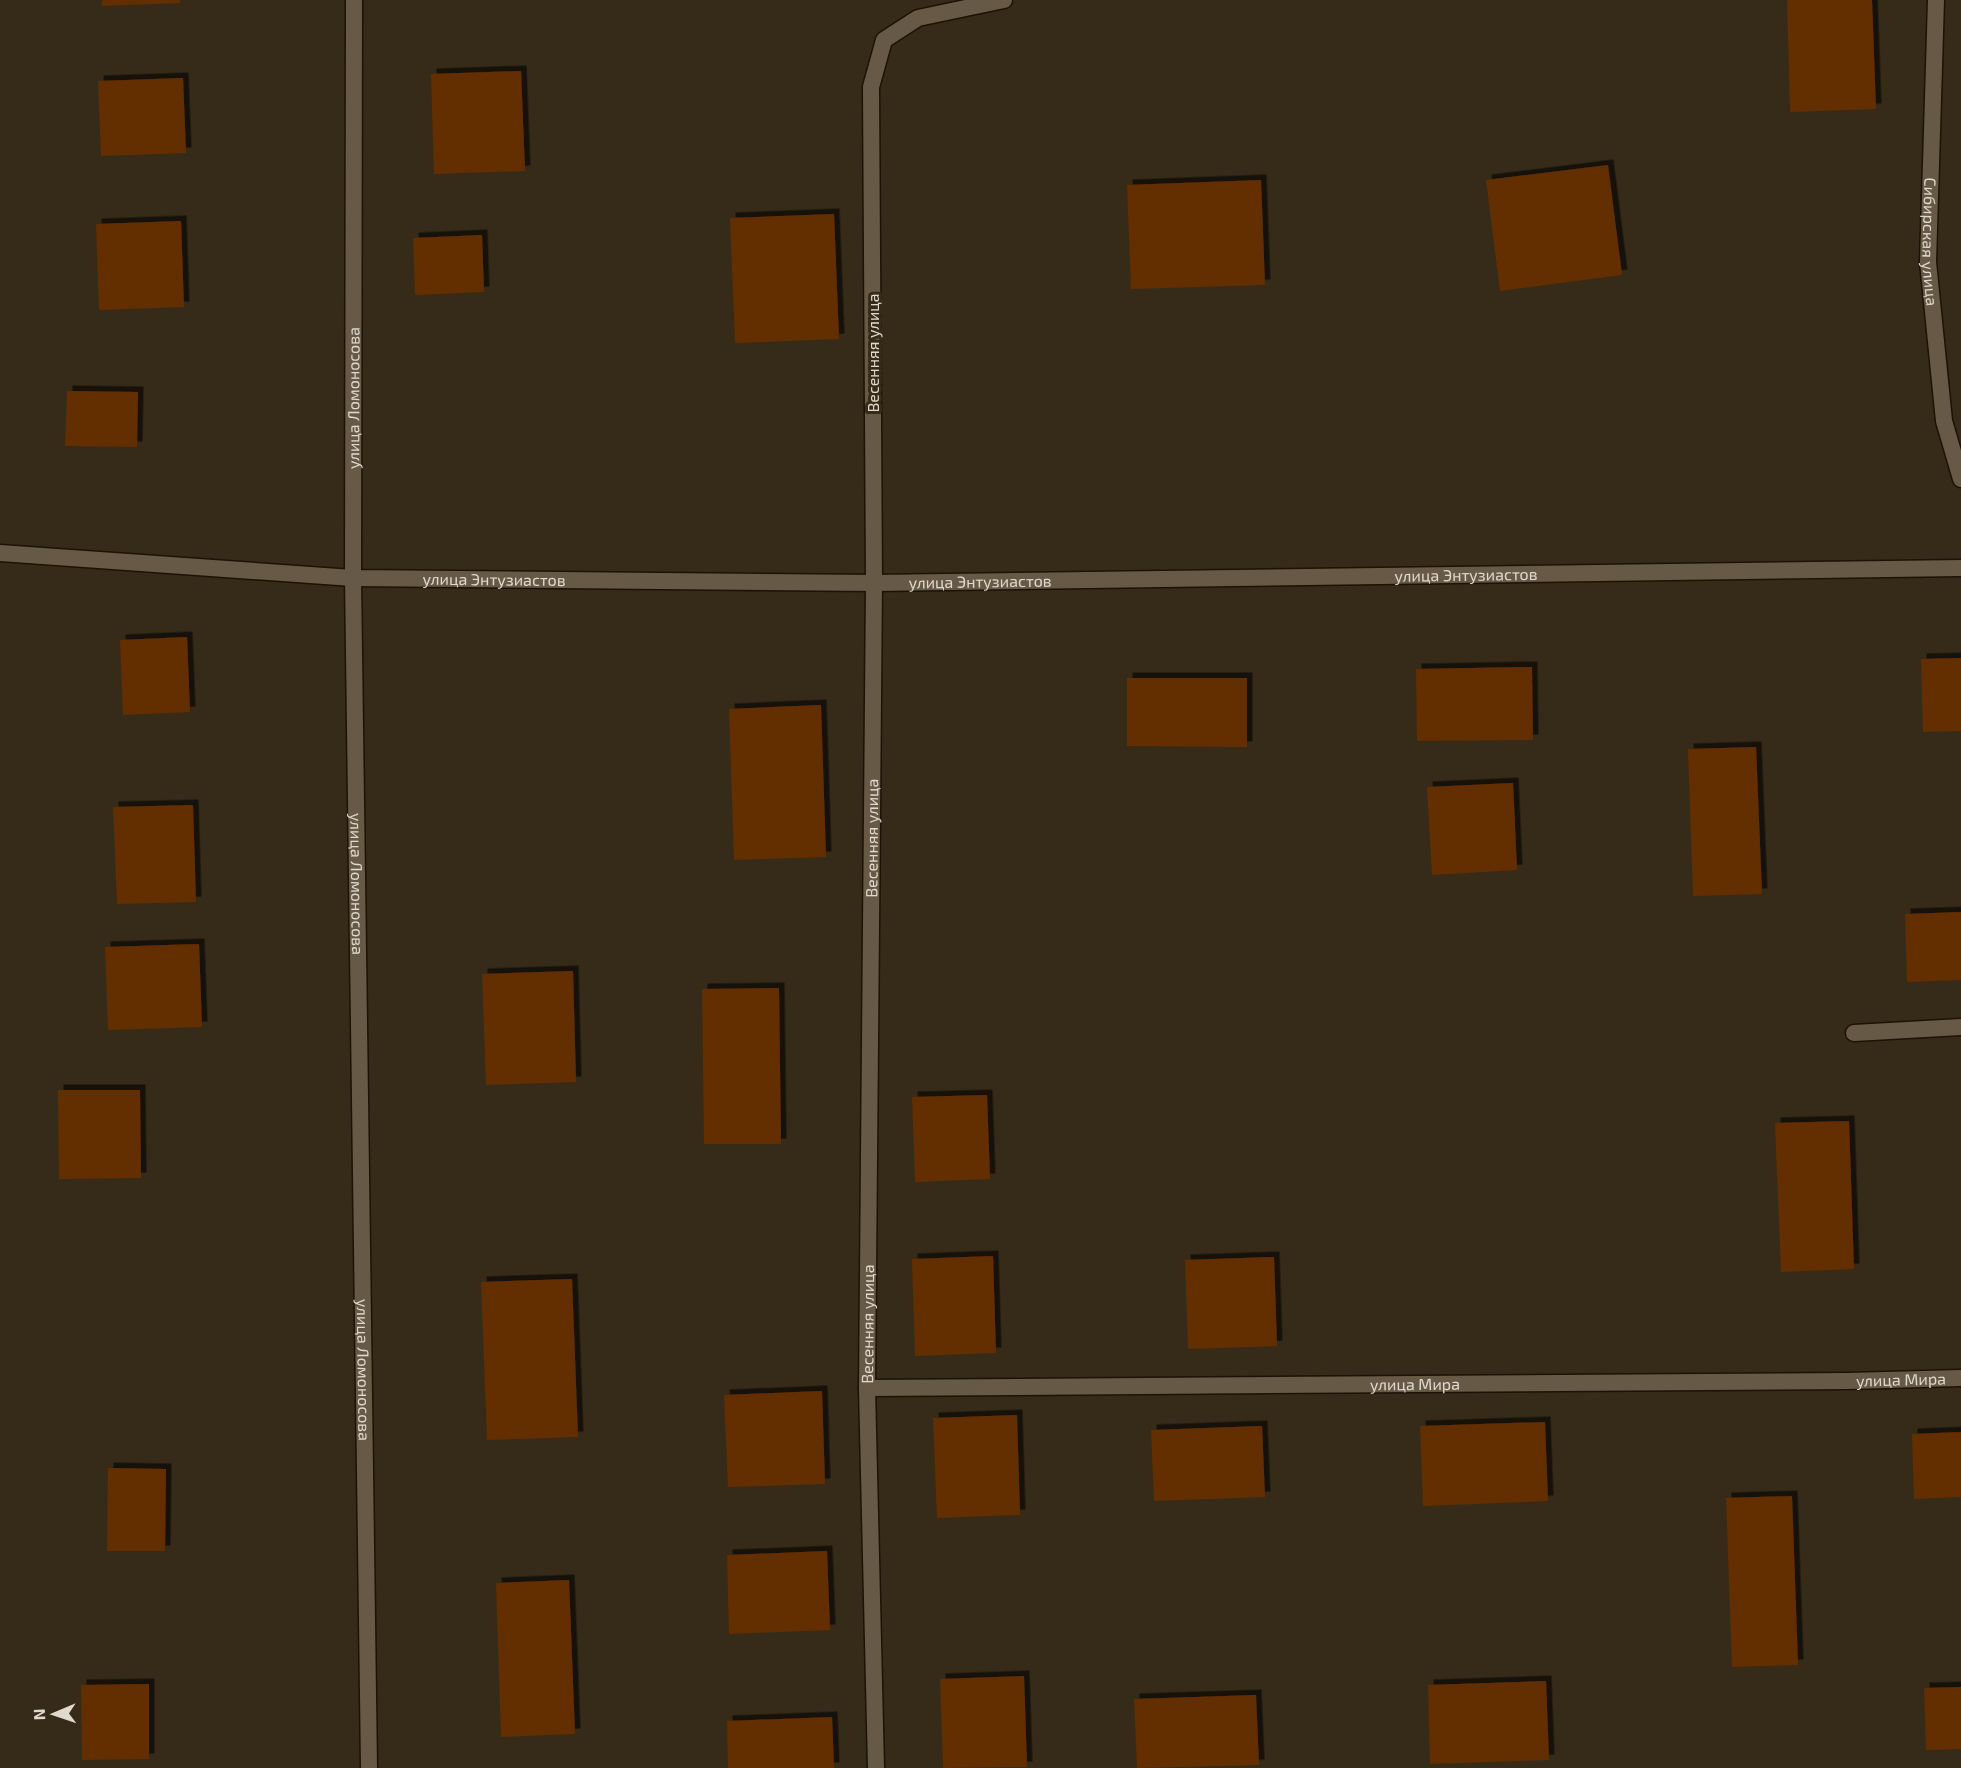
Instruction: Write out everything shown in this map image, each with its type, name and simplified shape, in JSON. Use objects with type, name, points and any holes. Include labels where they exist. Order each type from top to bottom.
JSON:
[{"type":"street","name":"улица Ломоносова","points":[[354,0],[353,578],[369,1768]]},
{"type":"street","name":"Весенняя улица","points":[[876,1768],[867,1388],[874,583],[870,87],[884,40],[918,18],[1004,0]]},
{"type":"street","name":"Сибирская улица","points":[[1936,0],[1928,262],[1944,421],[1961,479]]},
{"type":"street","name":"улица Энтузиастов","points":[[0,553],[353,578],[874,583],[1961,568]]},
{"type":"street","points":[[1854,1033],[1961,1027]]},
{"type":"street","name":"улица Мира","points":[[867,1388],[1836,1382],[1961,1378]]},
{"type":"building","points":[[102,0],[180,0],[180,3],[102,6]]},
{"type":"building","points":[[1787,0],[1872,0],[1876,109],[1790,112]]},
{"type":"building","points":[[521,71],[525,171],[434,174],[431,74]]},
{"type":"building","points":[[183,78],[186,153],[101,156],[98,81]]},
{"type":"building","points":[[1608,165],[1622,275],[1500,291],[1486,180]]},
{"type":"building","points":[[1261,180],[1265,285],[1131,289],[1127,185]]},
{"type":"building","points":[[834,214],[839,339],[735,343],[730,218]]},
{"type":"building","points":[[181,221],[184,307],[99,310],[96,224]]},
{"type":"building","points":[[482,235],[484,292],[415,295],[413,238]]},
{"type":"building","points":[[67,391],[138,392],[137,447],[65,446]]},
{"type":"building","points":[[187,637],[190,712],[123,715],[120,640]]},
{"type":"building","points":[[1961,658],[1961,731],[1923,732],[1921,659]]},
{"type":"building","points":[[1532,667],[1533,740],[1417,741],[1416,669]]},
{"type":"building","points":[[1127,678],[1247,678],[1247,747],[1127,746]]},
{"type":"building","points":[[821,705],[826,857],[734,860],[729,709]]},
{"type":"building","points":[[1756,747],[1762,894],[1693,896],[1688,749]]},
{"type":"building","points":[[1513,783],[1517,870],[1432,875],[1427,787]]},
{"type":"building","points":[[193,805],[196,902],[117,904],[113,807]]},
{"type":"building","points":[[1961,912],[1961,980],[1907,982],[1905,914]]},
{"type":"building","points":[[199,944],[202,1027],[108,1030],[105,947]]},
{"type":"building","points":[[573,971],[576,1082],[486,1085],[482,974]]},
{"type":"building","points":[[779,988],[781,1144],[704,1144],[702,989]]},
{"type":"building","points":[[58,1090],[140,1090],[141,1178],[59,1179]]},
{"type":"building","points":[[987,1095],[990,1179],[915,1182],[912,1097]]},
{"type":"building","points":[[1849,1121],[1854,1269],[1781,1272],[1775,1123]]},
{"type":"building","points":[[993,1256],[996,1353],[915,1356],[912,1259]]},
{"type":"building","points":[[1274,1257],[1277,1346],[1188,1349],[1185,1260]]},
{"type":"building","points":[[572,1279],[578,1437],[487,1440],[481,1282]]},
{"type":"building","points":[[822,1391],[825,1484],[728,1487],[724,1395]]},
{"type":"building","points":[[1017,1415],[1020,1515],[937,1518],[933,1418]]},
{"type":"building","points":[[1545,1422],[1548,1501],[1423,1506],[1420,1426]]},
{"type":"building","points":[[1262,1426],[1265,1497],[1154,1501],[1151,1430]]},
{"type":"building","points":[[1961,1432],[1961,1497],[1914,1499],[1912,1434]]},
{"type":"building","points":[[108,1468],[166,1469],[165,1551],[107,1551]]},
{"type":"building","points":[[1792,1496],[1798,1665],[1732,1667],[1726,1498]]},
{"type":"building","points":[[827,1551],[830,1630],[729,1634],[727,1555]]},
{"type":"building","points":[[569,1580],[575,1734],[501,1737],[496,1583]]},
{"type":"building","points":[[1024,1676],[1027,1767],[943,1768],[940,1679]]},
{"type":"building","points":[[1546,1681],[1549,1760],[1430,1764],[1428,1685]]},
{"type":"building","points":[[149,1684],[149,1759],[82,1760],[81,1685]]},
{"type":"building","points":[[1961,1687],[1961,1749],[1926,1750],[1924,1688]]},
{"type":"building","points":[[1256,1695],[1259,1765],[1137,1768],[1134,1699]]},
{"type":"building","points":[[832,1717],[834,1768],[728,1768],[727,1721]]}]
